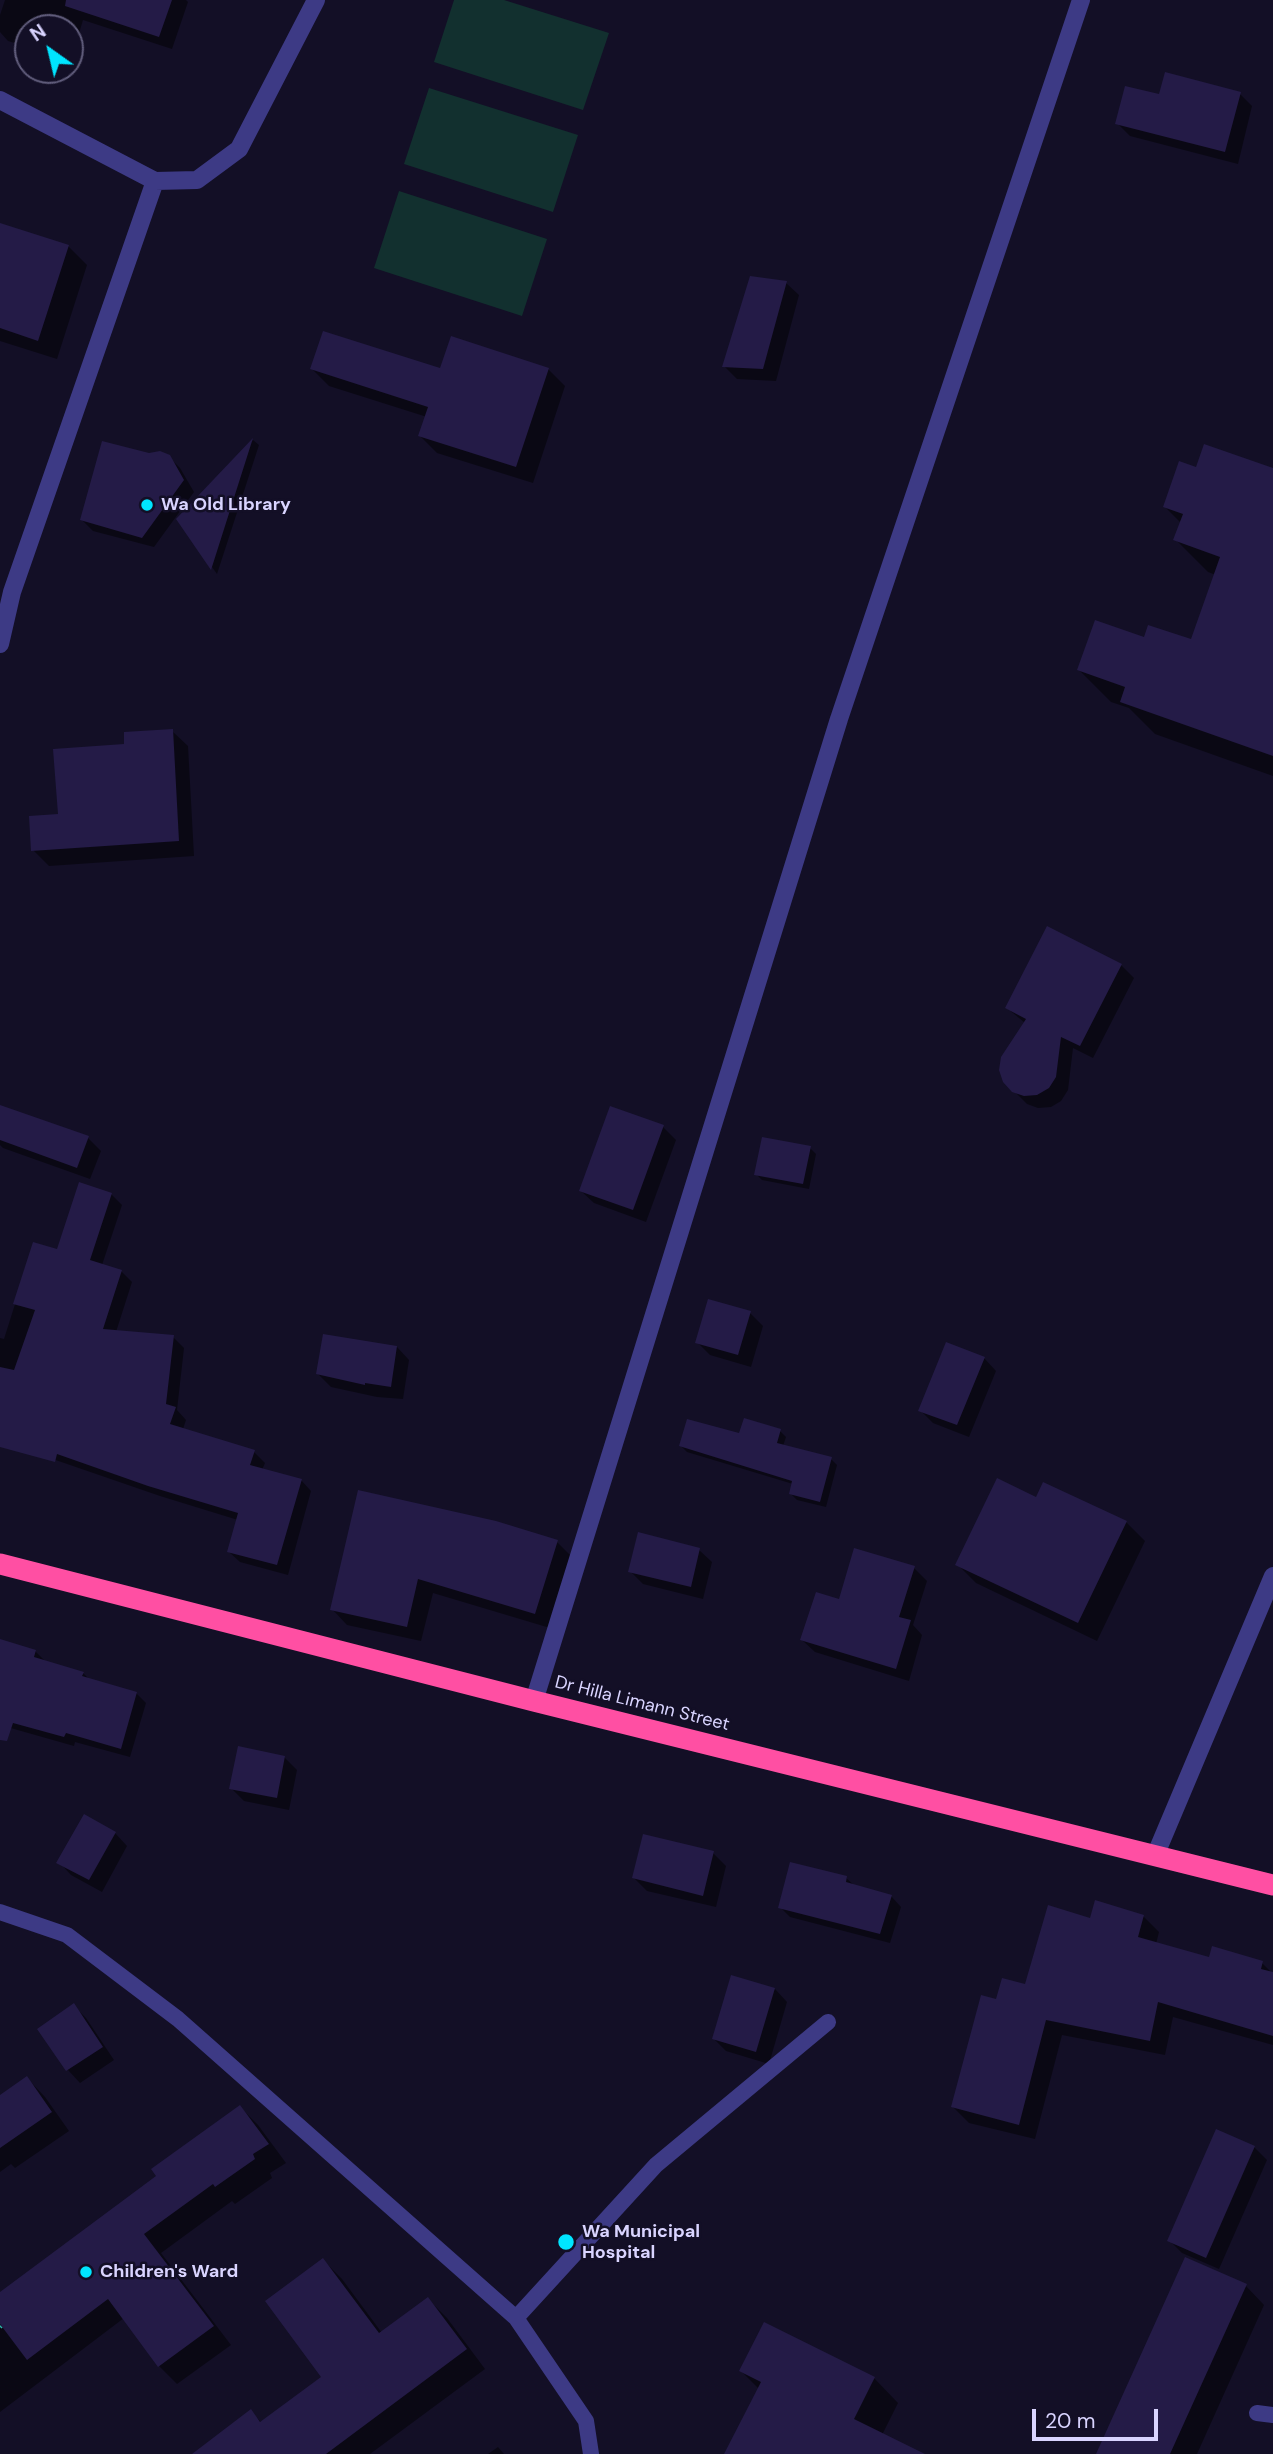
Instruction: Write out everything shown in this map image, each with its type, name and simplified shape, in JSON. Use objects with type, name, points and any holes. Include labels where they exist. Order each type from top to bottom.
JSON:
[{"type":"highway","name":"Dr Hilla Limann Street","points":[[0,1564],[534,1701],[1273,1885]]},
{"type":"street","points":[[0,100],[155,181],[197,180],[239,149],[316,0]]},
{"type":"street","points":[[534,1701],[839,719],[1081,0]]},
{"type":"street","points":[[0,644],[12,592],[155,181]]},
{"type":"street","points":[[1155,1856],[1273,1576]]},
{"type":"lane","points":[[0,1912],[67,1935],[178,2020],[516,2318],[586,2421],[591,2454]]},
{"type":"lane","points":[[516,2318],[656,2165],[828,2022]]},
{"type":"green space","points":[[454,0],[504,0],[609,33],[583,110],[434,62]]},
{"type":"green space","points":[[429,88],[578,135],[553,212],[404,164]]},
{"type":"green space","points":[[399,191],[547,239],[522,316],[374,268]]},
{"type":"building","points":[[66,0],[172,0],[159,37],[65,6]]},
{"type":"building","points":[[1165,72],[1241,92],[1225,152],[1115,124],[1125,86],[1159,94]]},
{"type":"building","points":[[0,223],[69,245],[38,341],[0,328]]},
{"type":"building","points":[[750,276],[787,281],[763,369],[722,367]]},
{"type":"building","points":[[323,331],[440,368],[451,336],[549,368],[516,467],[418,436],[428,407],[310,369]]},
{"type":"building","points":[[253,438],[211,570],[176,519]]},
{"type":"building","points":[[102,441],[149,453],[160,451],[170,455],[184,480],[142,538],[80,520]]},
{"type":"building","points":[[1204,444],[1273,468],[1273,756],[1120,702],[1125,687],[1077,670],[1095,620],[1144,637],[1148,625],[1191,639],[1220,557],[1173,540],[1183,514],[1163,507],[1179,461],[1196,467]]},
{"type":"building","points":[[173,729],[179,841],[31,851],[29,816],[58,814],[53,749],[124,744],[124,732]]},
{"type":"building","points":[[1047,926],[1122,964],[1080,1046],[1061,1037],[1056,1077],[1049,1088],[1037,1095],[1024,1096],[1012,1092],[1003,1082],[999,1070],[1001,1057],[1026,1019],[1005,1008]]},
{"type":"building","points":[[0,1105],[89,1136],[77,1168],[0,1140]]},
{"type":"building","points":[[610,1106],[664,1125],[633,1210],[579,1191]]},
{"type":"building","points":[[762,1137],[811,1146],[803,1184],[754,1175]]},
{"type":"building","points":[[79,1182],[112,1193],[90,1260],[122,1270],[103,1329],[174,1335],[166,1404],[176,1407],[170,1424],[255,1450],[250,1465],[302,1479],[277,1565],[227,1552],[238,1513],[148,1486],[57,1454],[55,1462],[0,1447],[0,1367],[14,1370],[35,1310],[13,1304],[33,1242],[57,1249]]},
{"type":"building","points":[[708,1299],[751,1311],[738,1355],[695,1343]]},
{"type":"building","points":[[323,1334],[397,1346],[391,1387],[365,1385],[316,1374]]},
{"type":"building","points":[[946,1342],[985,1357],[957,1425],[918,1411]]},
{"type":"building","points":[[744,1418],[781,1429],[777,1443],[832,1457],[820,1502],[789,1494],[792,1481],[679,1446],[687,1419],[739,1433]]},
{"type":"building","points":[[997,1478],[1036,1497],[1043,1482],[1127,1521],[1078,1623],[955,1565]]},
{"type":"building","points":[[358,1490],[496,1521],[558,1540],[535,1614],[418,1579],[407,1627],[330,1610]]},
{"type":"building","points":[[638,1532],[700,1548],[691,1587],[628,1572]]},
{"type":"building","points":[[854,1548],[915,1566],[899,1617],[911,1620],[896,1669],[800,1640],[816,1592],[839,1599]]},
{"type":"building","points":[[0,1639],[36,1650],[34,1657],[84,1672],[82,1676],[137,1692],[121,1749],[66,1733],[64,1737],[13,1723],[7,1741],[0,1740]]},
{"type":"building","points":[[238,1746],[285,1756],[277,1798],[229,1789]]},
{"type":"building","points":[[84,1814],[116,1832],[89,1880],[56,1863]]},
{"type":"building","points":[[643,1834],[714,1851],[703,1896],[632,1878]]},
{"type":"building","points":[[790,1862],[847,1876],[846,1882],[892,1895],[880,1934],[778,1908]]},
{"type":"building","points":[[1095,1900],[1144,1915],[1138,1937],[1209,1957],[1212,1946],[1263,1961],[1261,1969],[1273,1972],[1273,2036],[1158,2002],[1150,2041],[1046,2020],[1019,2125],[951,2107],[981,1995],[996,1999],[1002,1978],[1025,1984],[1048,1905],[1090,1918]]},
{"type":"building","points":[[731,1975],[775,1988],[756,2052],[712,2039]]},
{"type":"building","points":[[74,2003],[103,2047],[66,2071],[37,2029]]},
{"type":"building","points":[[27,2076],[52,2112],[0,2148],[0,2095]]},
{"type":"building","points":[[240,2105],[269,2144],[253,2154],[255,2159],[215,2187],[213,2184],[144,2234],[214,2326],[158,2367],[108,2299],[27,2360],[0,2324],[0,2292],[156,2176],[151,2169]]},
{"type":"building","points":[[1216,2129],[1255,2146],[1206,2258],[1167,2241]]},
{"type":"building","points":[[1185,2257],[1247,2284],[1170,2454],[1096,2454]]},
{"type":"building","points":[[323,2258],[379,2333],[428,2297],[467,2349],[326,2454],[192,2454],[251,2409],[260,2422],[321,2377],[265,2301]]},
{"type":"building","points":[[764,2322],[875,2377],[854,2419],[925,2454],[724,2454],[761,2382],[739,2371]]},
{"type":"place","name":"Wa Old Library","points":[[147,505]]},
{"type":"place","name":"Wa Municipal Hospital","points":[[566,2242]]},
{"type":"place","name":"Children's Ward","points":[[86,2272]]}]
